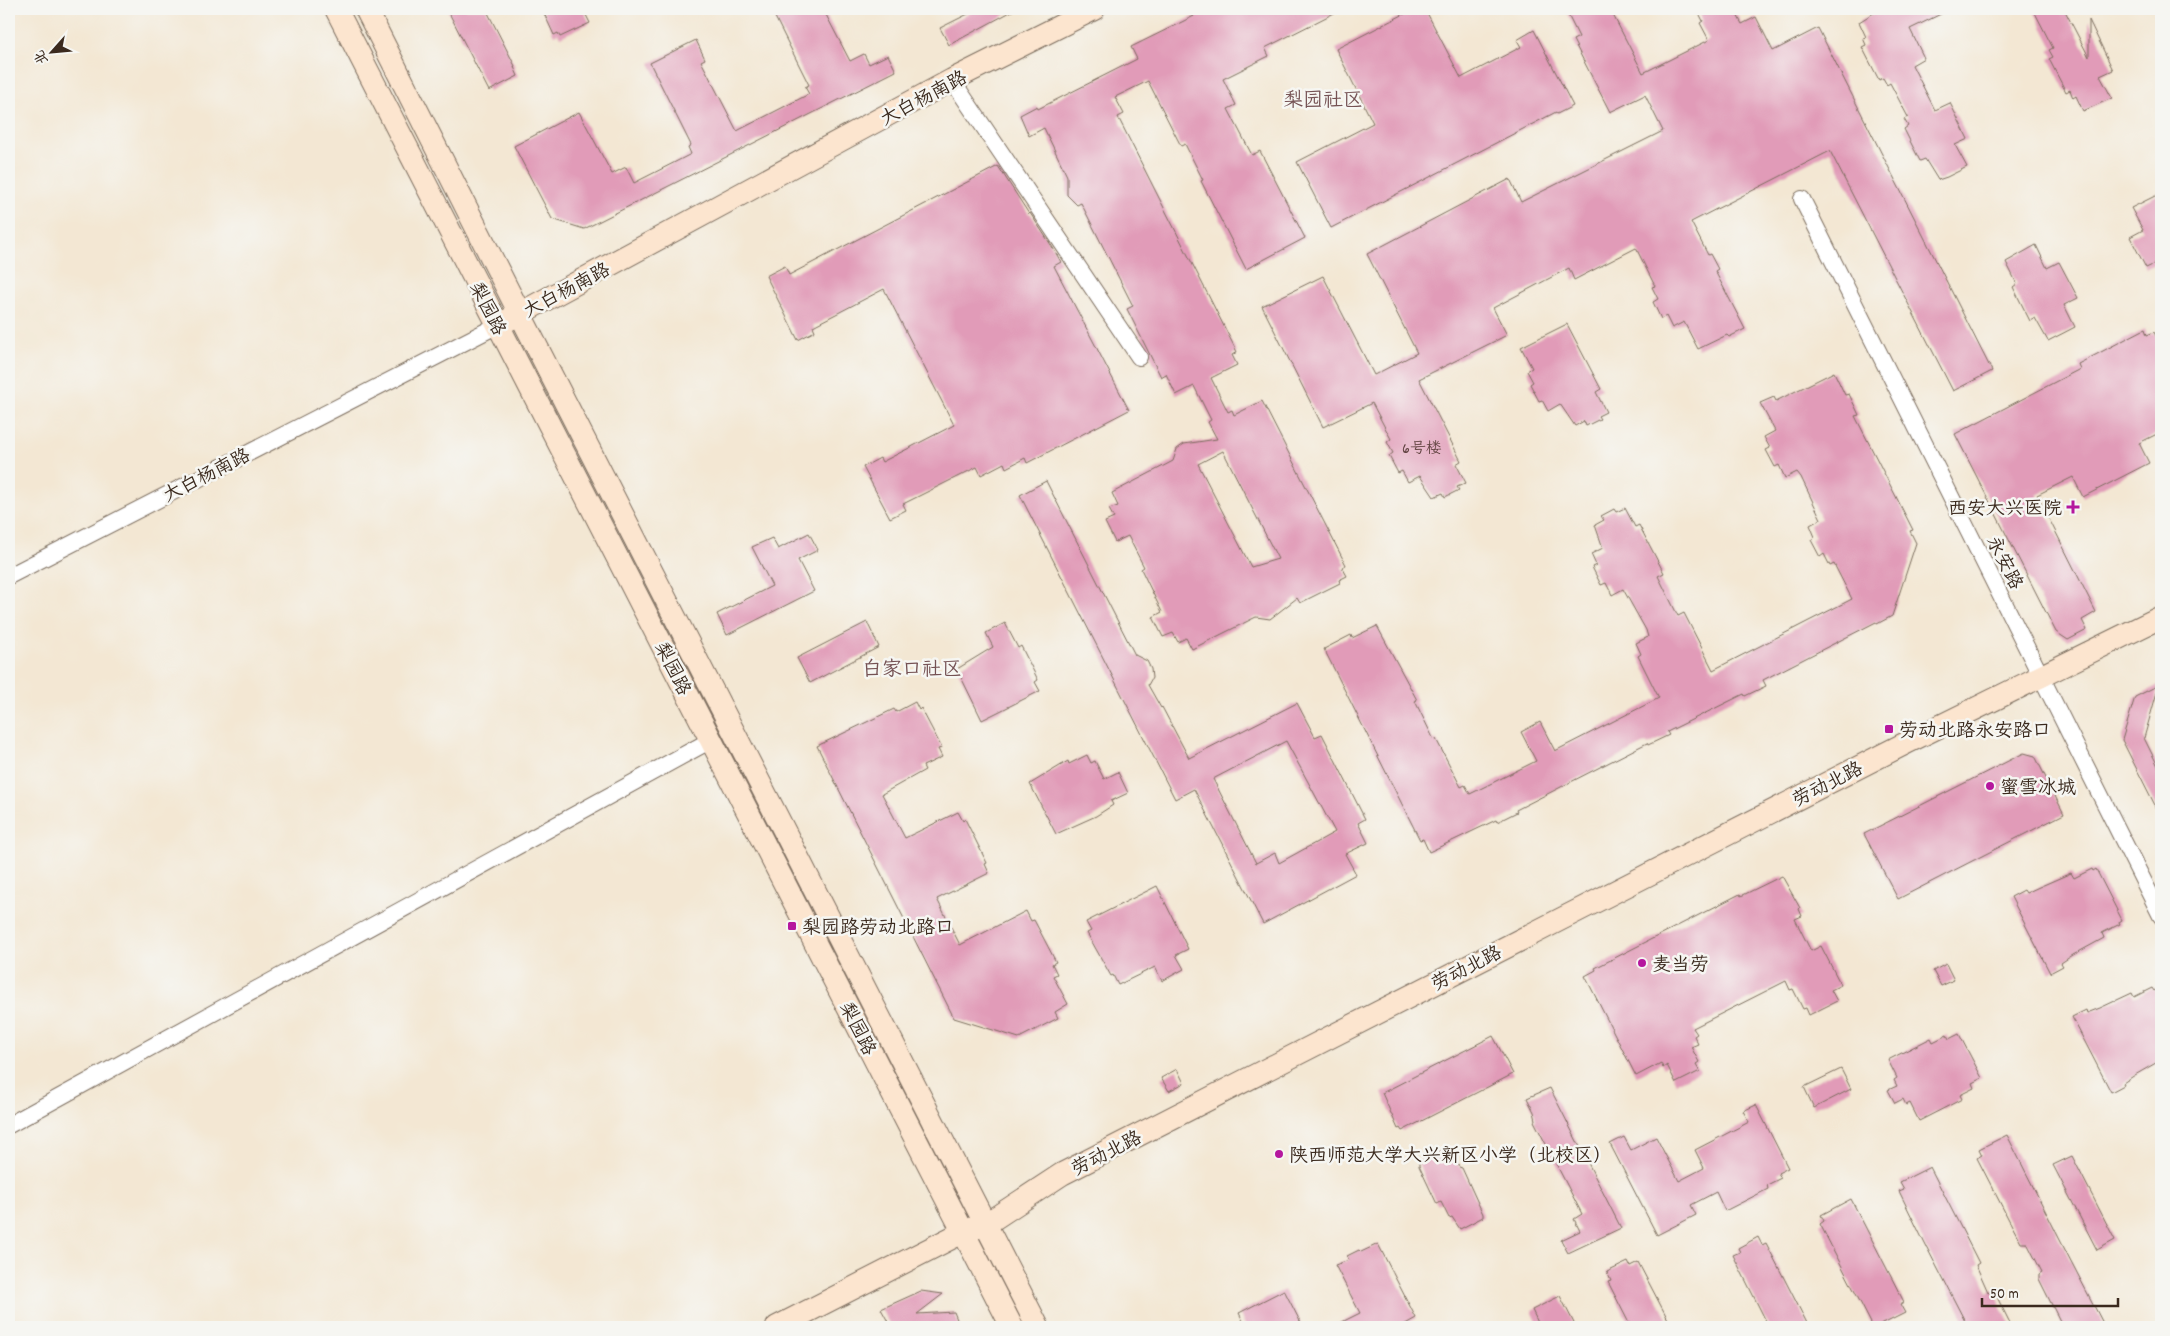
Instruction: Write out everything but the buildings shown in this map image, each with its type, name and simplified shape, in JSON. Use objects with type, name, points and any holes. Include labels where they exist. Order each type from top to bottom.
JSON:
[{"type":"main road","name":"梨园路","points":[[336,9],[1012,1327]]},
{"type":"main road","name":"梨园路","points":[[366,9],[1038,1327]]},
{"type":"main road","name":"大白杨南路","points":[[498,325],[952,80],[1094,9]]},
{"type":"main road","name":"劳动北路","points":[[776,1327],[964,1232],[986,1224],[1062,1174],[1887,752],[2161,616]]},
{"type":"street","points":[[952,80],[1139,357]]},
{"type":"street","name":"永安路","points":[[1802,199],[2161,916]]},
{"type":"street","name":"大白杨南路","points":[[9,576],[498,325]]},
{"type":"street","points":[[9,1125],[711,740]]},
{"type":"place","name":"西安大兴医院","points":[[2073,507]]},
{"type":"place","name":"劳动北路永安路口","points":[[1889,729]]},
{"type":"place","name":"蜜雪冰城","points":[[1990,786]]},
{"type":"place","name":"梨园路劳动北路口","points":[[792,926]]},
{"type":"place","name":"麦当劳","points":[[1642,963]]},
{"type":"place","name":"陕西师范大学大兴新区小学（北校区）","points":[[1279,1154]]},
{"type":"district","name":"梨园社区","points":[[1323,99]]},
{"type":"district","name":"白家口社区","points":[[912,668]]}]
